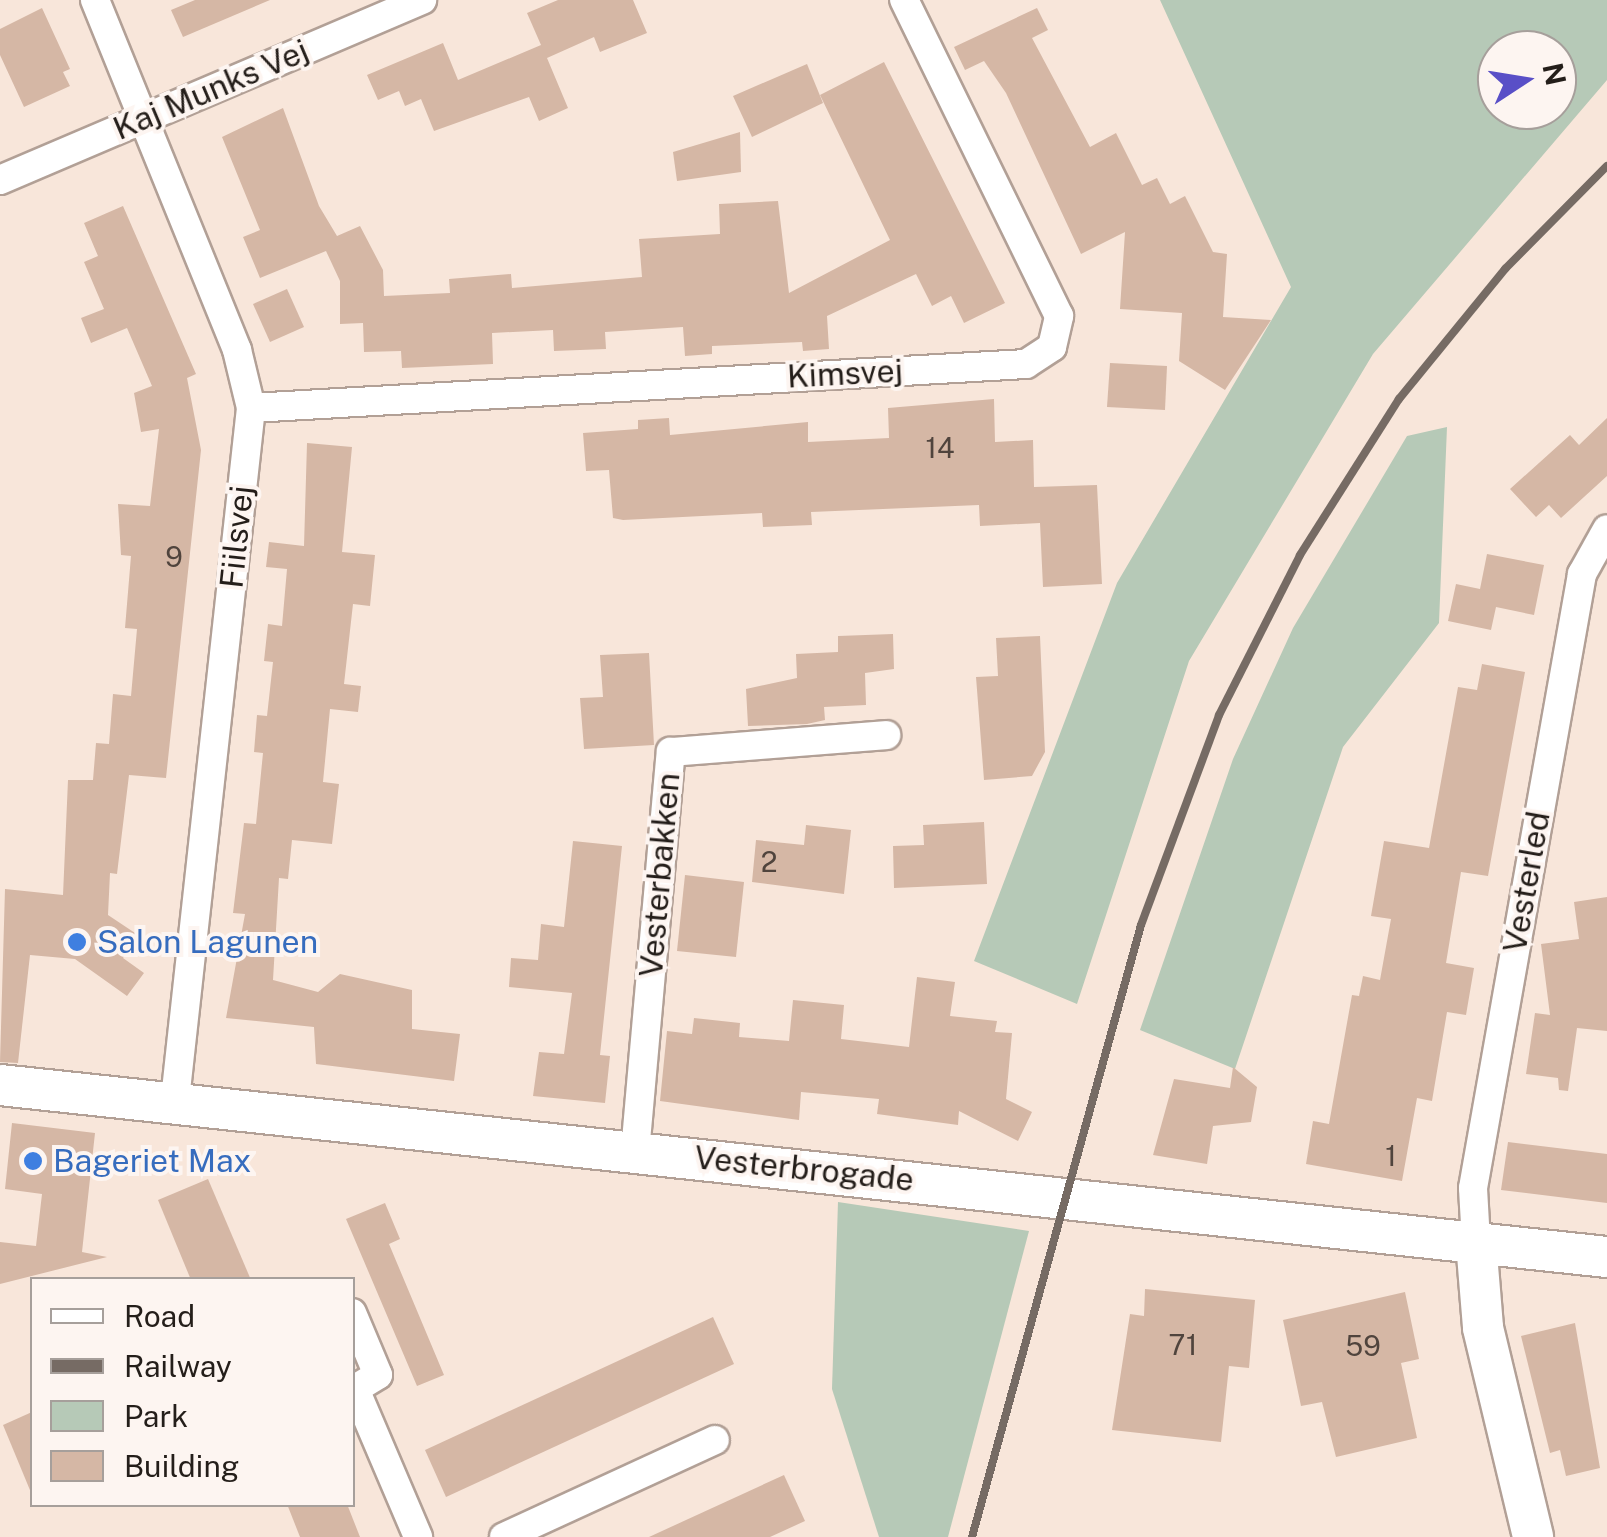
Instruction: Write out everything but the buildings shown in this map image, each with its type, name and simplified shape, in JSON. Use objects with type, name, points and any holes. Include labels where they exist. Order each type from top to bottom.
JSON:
[{"type":"street","name":"Fiilsvej","points":[[95,0],[237,350],[251,408],[174,1100]]},
{"type":"street","name":"Kaj Munks Vej","points":[[0,180],[422,0]]},
{"type":"street","name":"Kimsvej","points":[[251,408],[1026,364],[1052,347],[1059,316],[904,0]]},
{"type":"street","name":"Vesterled","points":[[1476,1242],[1473,1188],[1582,574],[1607,529]]},
{"type":"street","name":"Vesterbakken","points":[[635,1152],[671,752],[886,735]]},
{"type":"street","name":"Vesterbrogade","points":[[0,1085],[174,1100],[1607,1257]]},
{"type":"street","points":[[1476,1242],[1483,1328],[1533,1537]]},
{"type":"street","points":[[355,1320],[378,1374],[355,1388]]},
{"type":"street","points":[[355,1391],[418,1537]]},
{"type":"street","points":[[504,1537],[715,1440]]},
{"type":"green space","points":[[1160,0],[1607,0],[1607,80],[1577,115],[1577,30],[1477,30],[1477,130],[1564,130],[1373,354],[1189,661],[1077,1004],[974,961],[1117,583],[1291,287]]},
{"type":"green space","points":[[1447,427],[1439,623],[1343,747],[1235,1069],[1140,1030],[1233,759],[1293,628],[1407,436]]},
{"type":"green space","points":[[838,1202],[1029,1231],[948,1537],[879,1537],[832,1389]]},
{"type":"railway","points":[[972,1537],[1141,925],[1219,715],[1300,555],[1399,399],[1505,269],[1607,166]]},
{"type":"place","name":"Salon Lagunen","points":[[77,942]]},
{"type":"place","name":"Bageriet Max","points":[[33,1161]]}]
